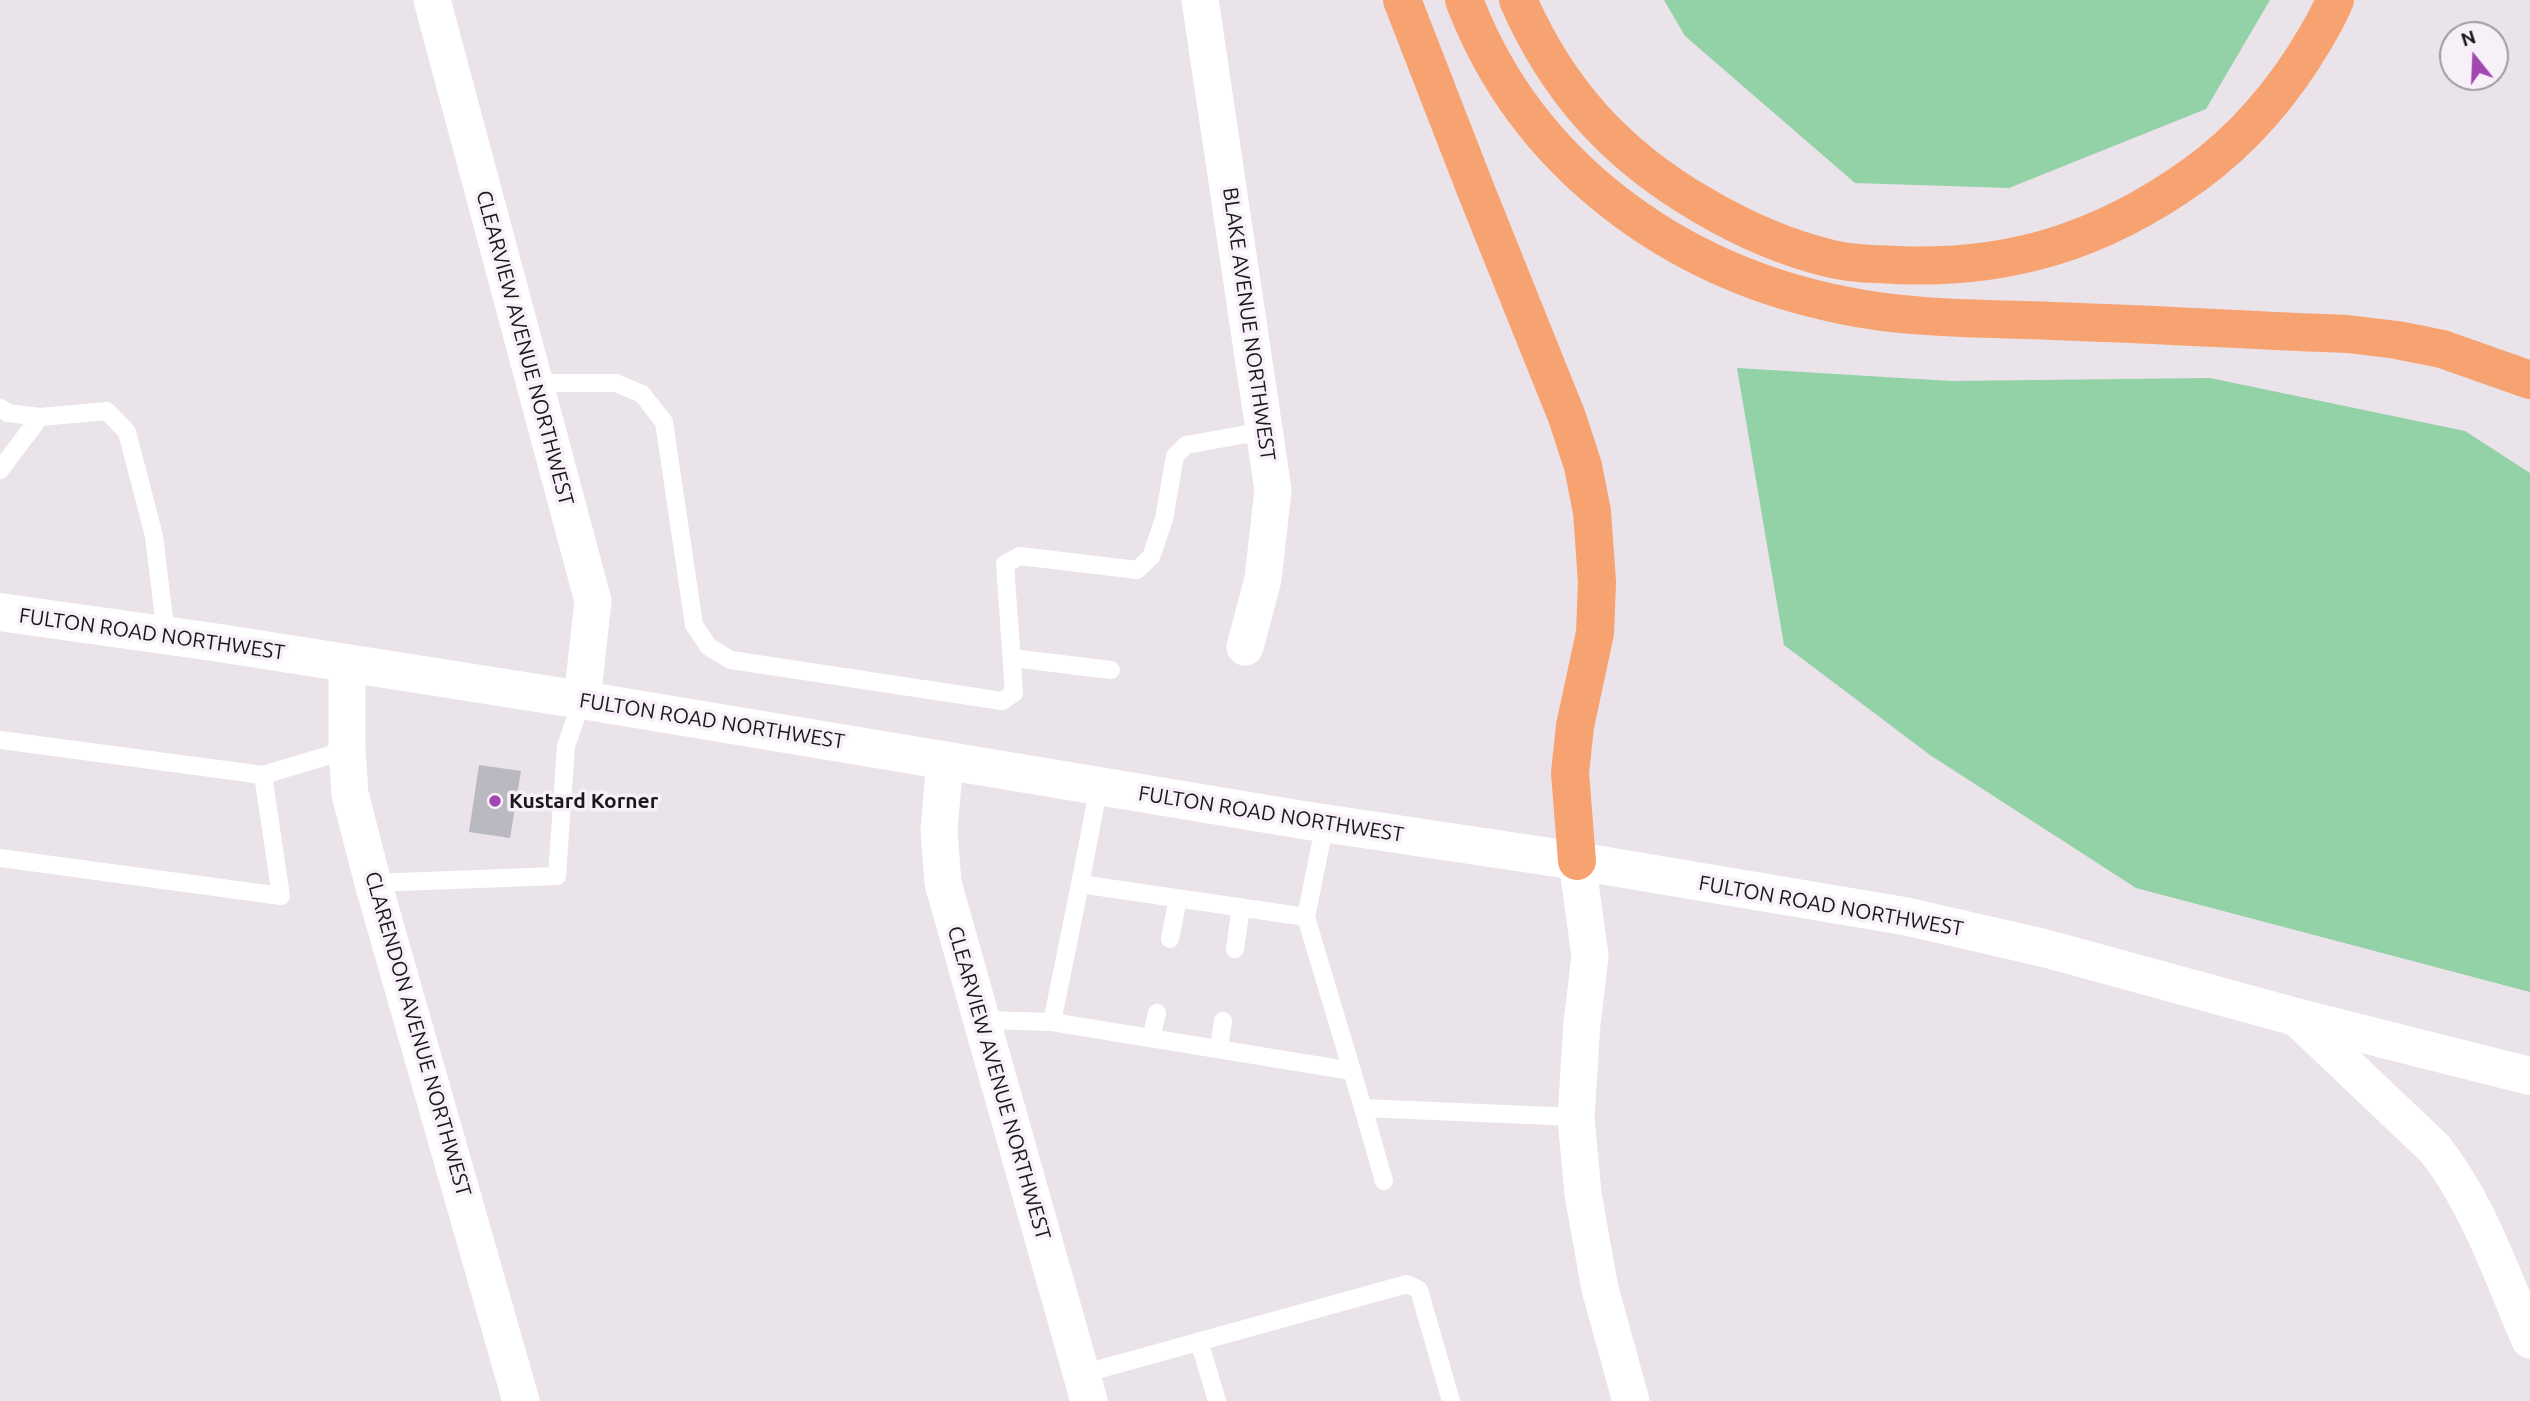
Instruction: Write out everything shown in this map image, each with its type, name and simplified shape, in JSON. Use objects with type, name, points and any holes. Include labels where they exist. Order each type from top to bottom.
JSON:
[{"type":"highway","points":[[1402,0],[1476,193],[1567,417],[1587,489],[1594,524],[1598,582],[1595,633],[1575,726],[1570,773],[1577,861]]},
{"type":"highway","points":[[1464,0],[1498,74],[1531,121],[1566,160],[1608,198],[1658,234],[1734,274],[1843,306],[1918,314],[2348,334],[2397,340],[2442,349],[2530,380]]},
{"type":"highway","points":[[1518,0],[1535,38],[1576,100],[1618,146],[1663,183],[1764,238],[1829,259],[1934,267],[1996,260],[2059,246],[2116,223],[2167,194],[2218,157],[2263,114],[2301,64],[2335,0]]},
{"type":"main road","name":"FULTON ROAD NORTHWEST","points":[[0,612],[582,700],[1904,916],[2057,952],[2296,1017],[2530,1076]]},
{"type":"street","name":"CLEARVIEW AVENUE NORTHWEST","points":[[432,0],[593,601],[582,700]]},
{"type":"street","name":"BLAKE AVENUE NORTHWEST","points":[[1200,0],[1273,490],[1264,579],[1245,647]]},
{"type":"street","name":"CLARENDON AVENUE NORTHWEST","points":[[347,663],[350,794],[373,883],[522,1401]]},
{"type":"street","name":"CLEARVIEW AVENUE NORTHWEST","points":[[945,760],[939,830],[943,883],[1085,1388]]},
{"type":"street","points":[[1577,861],[1590,956],[1582,1023],[1576,1117],[1583,1194],[1600,1289],[1631,1401]]},
{"type":"street","points":[[2296,1017],[2435,1149],[2450,1168],[2474,1209],[2515,1264],[2530,1340]]},
{"type":"lane","points":[[535,383],[616,383],[642,394],[664,422],[694,625],[709,647],[731,660],[1002,701],[1014,693],[1005,564],[1020,556],[1137,570],[1151,557],[1164,519],[1175,456],[1186,445],[1264,430]]},
{"type":"lane","points":[[0,408],[8,413],[40,417],[107,411],[127,432],[154,536],[166,635]]},
{"type":"lane","points":[[0,470],[40,417]]},
{"type":"lane","points":[[1012,657],[1111,670]]},
{"type":"lane","points":[[373,883],[557,876],[566,746],[582,700]]},
{"type":"lane","points":[[0,740],[263,775],[347,750]]},
{"type":"lane","points":[[0,858],[281,896],[263,775]]},
{"type":"lane","points":[[1052,1022],[1099,786]]},
{"type":"lane","points":[[1325,823],[1306,917],[1384,1181]]},
{"type":"lane","points":[[1080,884],[1306,917]]},
{"type":"lane","points":[[1170,939],[1178,898]]},
{"type":"lane","points":[[1235,949],[1241,907]]},
{"type":"lane","points":[[1151,1038],[1157,1013]]},
{"type":"lane","points":[[982,1020],[1052,1022],[1352,1071]]},
{"type":"lane","points":[[1219,1049],[1223,1021]]},
{"type":"lane","points":[[1363,1108],[1576,1117]]},
{"type":"lane","points":[[1085,1388],[1199,1341],[1407,1284],[1419,1290],[1451,1401]]},
{"type":"lane","points":[[1199,1341],[1217,1401]]},
{"type":"green space","points":[[1664,0],[2270,0],[2206,109],[2009,188],[1855,183],[1685,36]]},
{"type":"green space","points":[[1737,368],[1951,381],[2210,378],[2465,431],[2530,473],[2530,992],[2136,888],[1930,755],[1784,645]]},
{"type":"building","name":"Kustard Korner","points":[[479,765],[521,771],[510,838],[469,832]]},
{"type":"place","name":"Kustard Korner","points":[[495,801]]}]
